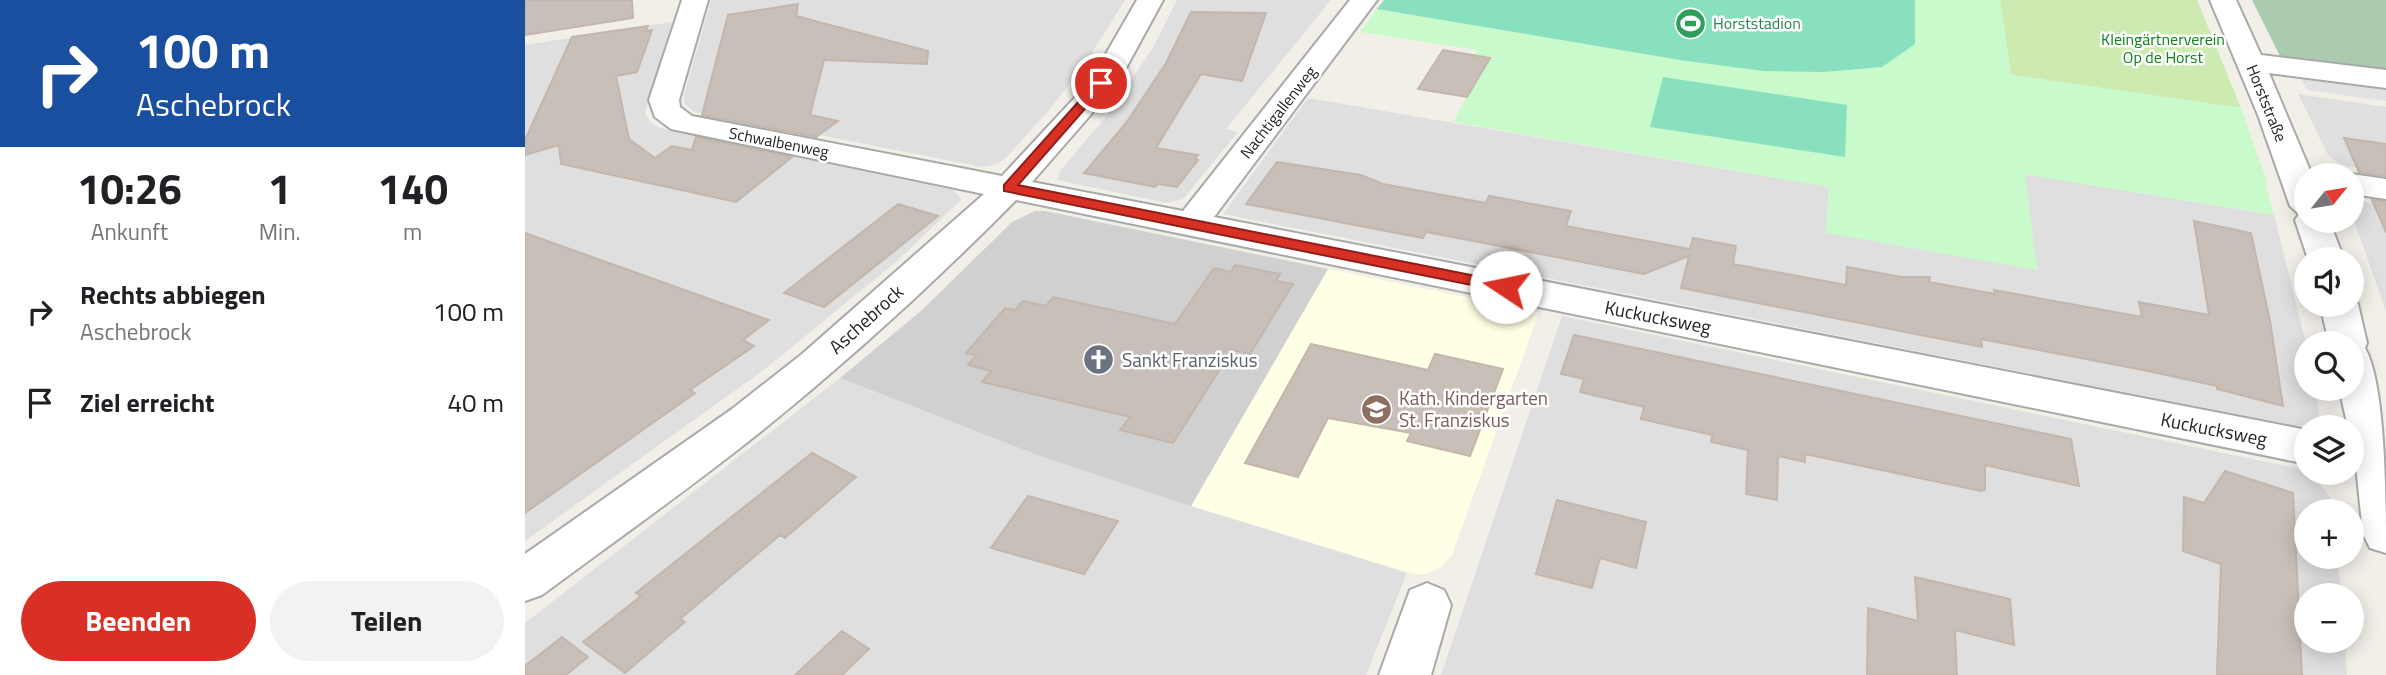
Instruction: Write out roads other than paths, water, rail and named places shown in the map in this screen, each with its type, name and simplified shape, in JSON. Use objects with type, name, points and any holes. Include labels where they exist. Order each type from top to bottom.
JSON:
[{"type":"street","name":"Schwalbenweg","points":[[695,0],[664,100],[666,111],[673,118],[682,123],[1009,188]]},
{"type":"street","name":"Aschebrock","points":[[525,580],[747,420],[816,364],[961,235],[1009,188],[1097,88],[1112,68],[1150,0]]},
{"type":"street","name":"Nachtigallenweg","points":[[1191,224],[1364,0]]},
{"type":"street","name":"Horststraße","points":[[2223,0],[2295,163]]},
{"type":"street","points":[[2250,62],[2386,79]]},
{"type":"street","points":[[2364,186],[2386,189]]},
{"type":"street","name":"Kuckucksweg","points":[[1009,188],[2294,444]]},
{"type":"street","points":[[2357,401],[2365,462],[2386,534]]},
{"type":"street","points":[[1405,675],[1427,605]]},
{"type":"place","name":"Horststadion","points":[[1690,23]]},
{"type":"place","name":"Sankt Franziskus","points":[[1099,360]]},
{"type":"place","name":"Kath. Kindergarten St. Franziskus","points":[[1376,409]]},
{"type":"park label","name":"Kleingärtnerverein Op de Horst","points":[[2163,48]]}]
